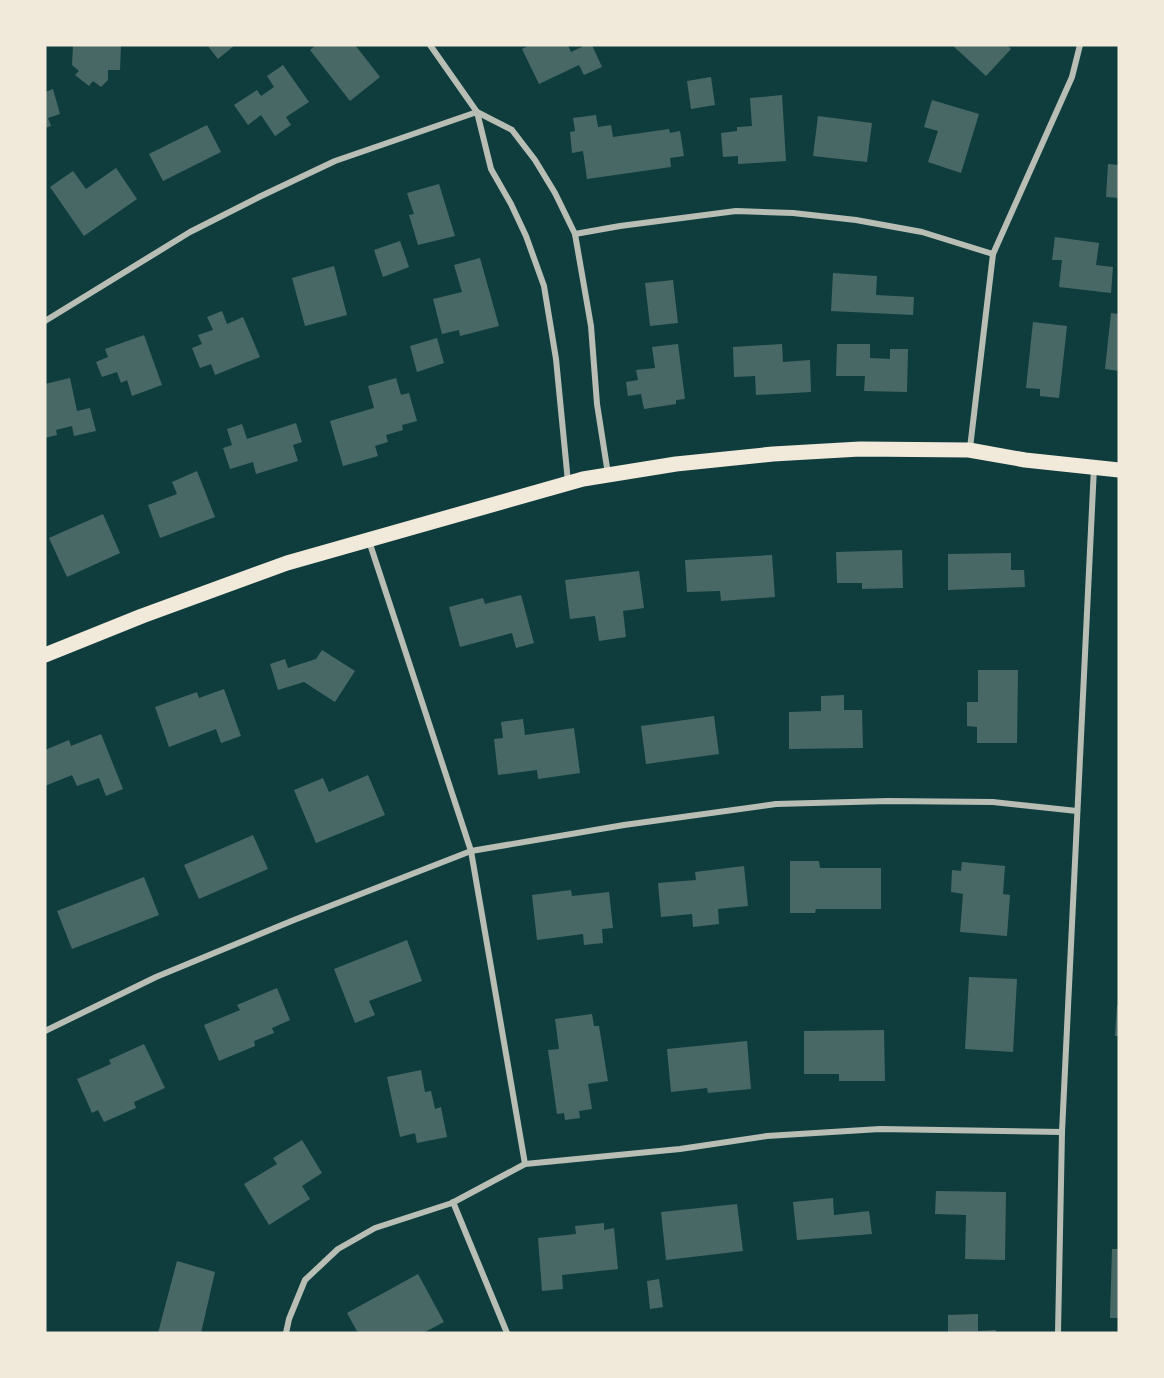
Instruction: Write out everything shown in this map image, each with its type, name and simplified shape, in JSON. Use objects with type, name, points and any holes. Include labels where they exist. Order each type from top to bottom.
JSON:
[{"type":"main road","points":[[45,655],[142,616],[287,563],[568,483],[608,475],[676,464],[860,448],[969,450],[1025,460],[1119,470]]},
{"type":"street","points":[[430,45],[477,112],[491,169],[516,214],[544,286],[556,359],[568,483]]},
{"type":"street","points":[[969,450],[993,254],[1072,77],[1080,45]]},
{"type":"street","points":[[45,321],[190,232],[335,161],[477,112],[512,130],[550,184],[575,234],[591,326],[597,404],[608,475]]},
{"type":"street","points":[[575,234],[736,211],[793,213],[856,220],[922,232],[993,254]]},
{"type":"street","points":[[1058,1333],[1062,1132],[1095,466]]},
{"type":"street","points":[[368,539],[471,851],[525,1164]]},
{"type":"street","points":[[45,1031],[156,977],[471,851],[624,825],[776,804],[888,801],[993,802],[1077,811]]},
{"type":"street","points":[[286,1333],[304,1280],[338,1249],[375,1228],[453,1202],[525,1164],[681,1149],[767,1136],[868,1130],[1062,1132]]},
{"type":"street","points":[[453,1202],[507,1333]]},
{"type":"building","points":[[73,45],[121,45],[120,70],[108,70],[108,80],[101,87],[93,81],[89,86],[75,75],[79,71],[72,65]]},
{"type":"building","points":[[207,45],[235,45],[218,59]]},
{"type":"building","points":[[316,45],[355,45],[380,77],[350,101],[310,50]]},
{"type":"building","points":[[530,45],[568,45],[571,52],[586,45],[592,45],[602,67],[584,75],[579,65],[539,84],[522,49]]},
{"type":"building","points":[[952,45],[1007,45],[1011,49],[986,76]]},
{"type":"building","points":[[283,65],[309,102],[286,117],[291,125],[275,136],[261,115],[248,125],[234,105],[257,90],[261,96],[274,87],[267,76]]},
{"type":"building","points":[[711,77],[715,105],[691,109],[687,81]]},
{"type":"building","points":[[53,89],[60,114],[48,118],[51,126],[45,128],[45,92]]},
{"type":"building","points":[[782,95],[786,161],[738,164],[738,156],[723,157],[721,133],[737,131],[737,127],[752,126],[750,98]]},
{"type":"building","points":[[932,100],[979,114],[961,173],[928,162],[938,131],[924,127]]},
{"type":"building","points":[[596,115],[598,127],[611,125],[613,137],[669,129],[670,133],[680,131],[684,156],[670,158],[671,167],[587,179],[583,151],[572,153],[570,132],[575,131],[573,118]]},
{"type":"building","points":[[818,116],[872,123],[867,162],[813,156]]},
{"type":"building","points":[[207,125],[221,152],[163,181],[149,154]]},
{"type":"building","points":[[1108,164],[1119,165],[1119,198],[1106,197]]},
{"type":"building","points":[[116,168],[137,199],[84,236],[50,187],[73,171],[86,189]]},
{"type":"building","points":[[439,184],[455,236],[418,245],[409,215],[414,214],[407,193]]},
{"type":"building","points":[[1055,237],[1099,243],[1096,265],[1113,267],[1111,293],[1059,287],[1062,260],[1052,260]]},
{"type":"building","points":[[400,241],[409,267],[383,277],[374,250]]},
{"type":"building","points":[[480,258],[499,326],[460,336],[459,330],[442,334],[433,299],[462,292],[454,265]]},
{"type":"building","points":[[334,266],[347,315],[305,326],[292,278]]},
{"type":"building","points":[[833,273],[877,276],[876,295],[914,297],[913,315],[831,311]]},
{"type":"building","points":[[673,280],[678,323],[650,326],[645,283]]},
{"type":"building","points":[[222,311],[227,324],[243,317],[260,357],[215,375],[211,364],[200,368],[192,348],[202,344],[198,335],[213,330],[207,317]]},
{"type":"building","points":[[1111,313],[1119,314],[1119,371],[1105,369]]},
{"type":"building","points":[[1033,322],[1067,326],[1059,398],[1040,396],[1040,389],[1026,388]]},
{"type":"building","points":[[144,335],[162,385],[132,396],[127,380],[121,383],[117,372],[102,377],[96,362],[108,357],[105,349]]},
{"type":"building","points":[[437,338],[444,363],[417,372],[410,346]]},
{"type":"building","points":[[678,344],[685,399],[676,400],[676,404],[644,409],[641,394],[628,396],[626,382],[638,380],[636,370],[655,368],[652,347]]},
{"type":"building","points":[[782,344],[783,362],[810,360],[811,392],[756,395],[755,376],[734,377],[733,347]]},
{"type":"building","points":[[837,344],[870,344],[870,358],[890,359],[890,349],[908,349],[907,392],[864,391],[865,376],[836,376]]},
{"type":"building","points":[[70,378],[77,411],[90,408],[96,431],[74,436],[72,426],[56,430],[57,435],[45,438],[45,384]]},
{"type":"building","points":[[396,378],[401,395],[409,393],[417,421],[402,425],[403,430],[386,435],[388,442],[375,446],[378,456],[343,466],[330,421],[374,408],[368,386]]},
{"type":"building","points":[[296,423],[302,442],[293,445],[298,461],[256,474],[253,462],[230,469],[223,448],[232,445],[227,429],[242,424],[247,439]]},
{"type":"building","points":[[197,471],[215,517],[160,538],[148,505],[177,494],[172,482]]},
{"type":"building","points":[[103,514],[120,553],[67,577],[49,538]]},
{"type":"building","points":[[902,550],[903,588],[862,589],[862,583],[837,583],[836,552]]},
{"type":"building","points":[[1011,553],[1011,570],[1024,570],[1025,587],[948,590],[948,554]]},
{"type":"building","points":[[772,555],[775,597],[721,601],[720,591],[687,592],[685,560]]},
{"type":"building","points":[[639,571],[644,608],[623,611],[626,637],[599,641],[595,616],[570,619],[565,580]]},
{"type":"building","points":[[521,595],[534,643],[516,648],[512,633],[460,647],[449,607],[483,598],[485,604]]},
{"type":"building","points":[[322,650],[355,671],[335,702],[304,682],[278,690],[270,664],[285,659],[288,668],[316,659]]},
{"type":"building","points":[[978,670],[1018,670],[1017,743],[977,743],[977,727],[967,726],[967,702],[978,702]]},
{"type":"building","points":[[224,689],[241,736],[221,743],[216,729],[169,747],[155,707],[197,692],[199,698]]},
{"type":"building","points":[[844,695],[844,710],[862,710],[863,748],[789,749],[789,712],[821,711],[821,696]]},
{"type":"building","points":[[714,716],[719,754],[646,764],[641,726]]},
{"type":"building","points":[[523,719],[525,735],[574,728],[580,773],[538,779],[537,770],[498,775],[494,739],[503,738],[501,722]]},
{"type":"building","points":[[101,734],[123,789],[106,796],[99,778],[77,786],[72,775],[45,786],[45,750],[69,740],[71,746]]},
{"type":"building","points":[[368,775],[385,815],[316,843],[294,790],[323,778],[329,792]]},
{"type":"building","points":[[253,835],[268,869],[199,899],[184,865]]},
{"type":"building","points":[[790,861],[819,861],[820,868],[881,868],[881,909],[816,909],[815,913],[790,913]]},
{"type":"building","points":[[962,862],[1005,866],[1003,894],[1010,895],[1007,936],[960,932],[963,894],[951,892],[952,870],[961,871]]},
{"type":"building","points":[[744,866],[748,906],[718,909],[719,924],[693,927],[692,914],[661,917],[658,883],[696,880],[695,872]]},
{"type":"building","points":[[144,877],[159,915],[72,949],[57,911]]},
{"type":"building","points":[[571,890],[572,896],[609,892],[613,928],[602,929],[603,943],[584,945],[583,934],[537,940],[532,895]]},
{"type":"building","points":[[407,940],[422,981],[369,1001],[375,1015],[355,1023],[334,969]]},
{"type":"building","points":[[969,977],[1017,979],[1013,1052],[965,1049]]},
{"type":"building","points":[[277,988],[290,1020],[272,1028],[274,1033],[254,1041],[255,1046],[219,1061],[204,1025],[240,1010],[237,1005]]},
{"type":"building","points":[[1117,1005],[1119,1005],[1119,1036],[1115,1036]]},
{"type":"building","points":[[592,1014],[594,1026],[599,1026],[608,1081],[588,1084],[592,1109],[579,1111],[580,1118],[565,1120],[564,1113],[557,1114],[548,1050],[559,1049],[555,1019]]},
{"type":"building","points":[[884,1030],[885,1081],[839,1081],[839,1074],[804,1074],[804,1031]]},
{"type":"building","points":[[747,1041],[751,1089],[708,1093],[707,1088],[671,1092],[667,1049]]},
{"type":"building","points":[[144,1044],[165,1088],[134,1102],[136,1108],[104,1122],[98,1110],[92,1113],[77,1079],[111,1064],[109,1060]]},
{"type":"building","points":[[421,1070],[425,1092],[431,1091],[435,1109],[441,1107],[447,1137],[417,1143],[415,1133],[400,1137],[387,1077]]},
{"type":"building","points":[[302,1140],[322,1173],[302,1186],[310,1199],[269,1225],[244,1184],[277,1164],[273,1158]]},
{"type":"building","points":[[936,1191],[1006,1192],[1005,1260],[965,1259],[966,1215],[935,1214]]},
{"type":"building","points":[[833,1198],[834,1215],[869,1211],[872,1234],[797,1240],[793,1202]]},
{"type":"building","points":[[737,1204],[743,1251],[666,1260],[661,1212]]},
{"type":"building","points":[[604,1223],[604,1230],[614,1228],[618,1269],[562,1275],[563,1289],[542,1291],[538,1238],[576,1234],[575,1226]]},
{"type":"building","points":[[1112,1249],[1119,1249],[1119,1318],[1110,1318]]},
{"type":"building","points":[[177,1261],[215,1272],[201,1333],[158,1333]]},
{"type":"building","points":[[418,1274],[444,1322],[423,1333],[358,1333],[347,1313]]},
{"type":"building","points":[[659,1279],[663,1307],[650,1309],[647,1281]]},
{"type":"building","points":[[978,1314],[978,1331],[996,1330],[996,1333],[948,1333],[948,1315]]}]
